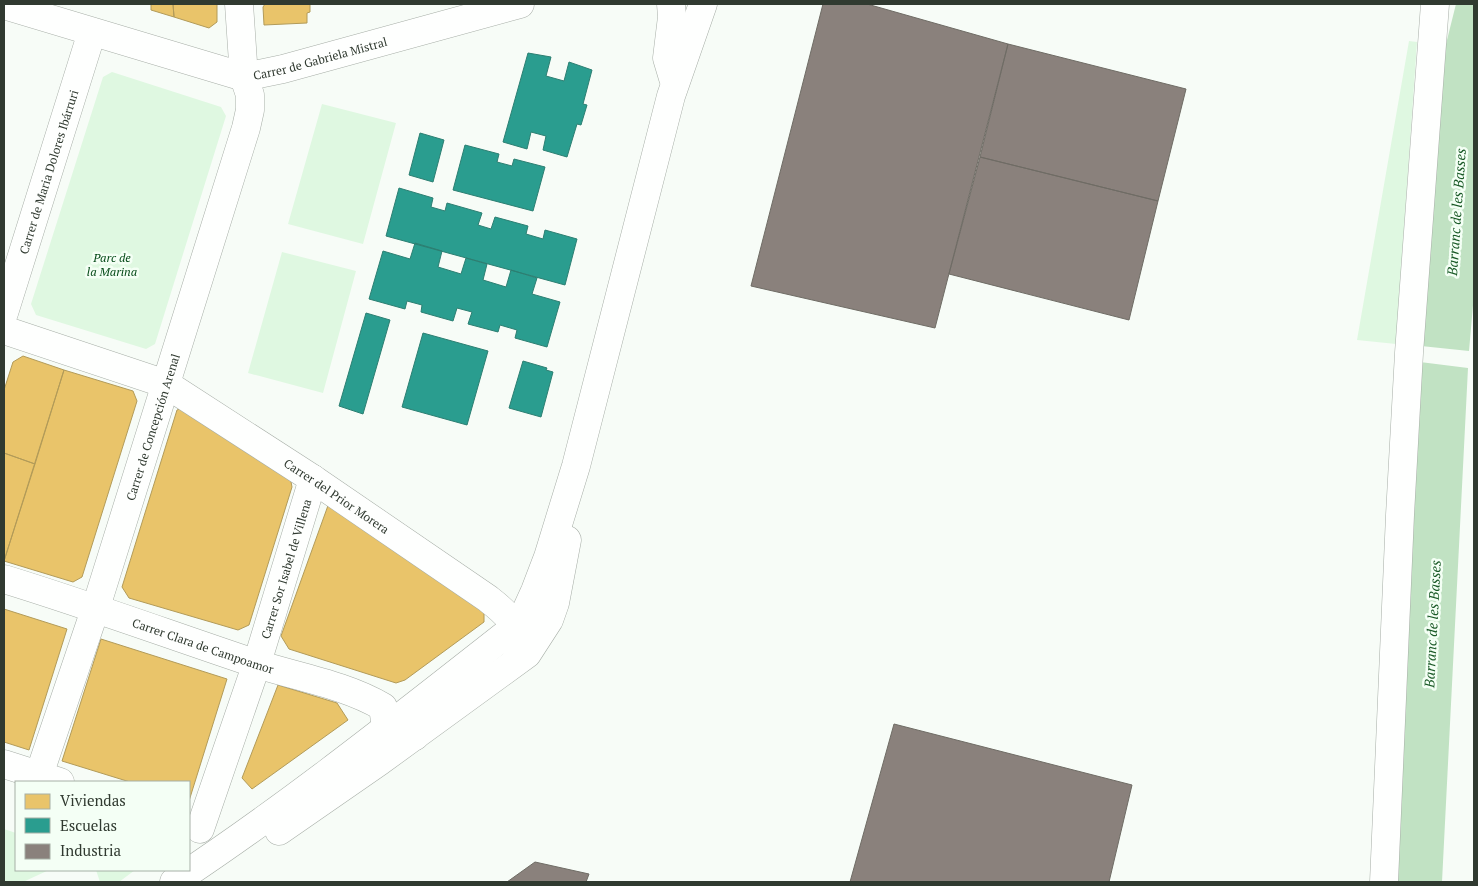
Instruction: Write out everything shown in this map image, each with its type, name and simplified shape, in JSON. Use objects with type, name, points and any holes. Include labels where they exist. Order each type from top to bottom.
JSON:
[{"type":"street","name":"Carrer de Concepción Arenal","points":[[49,779],[96,608],[246,128],[250,110],[250,95],[244,76],[239,4]]},
{"type":"street","name":"Carrer de Gabriela Mistral","points":[[4,5],[244,76],[283,69],[467,11],[520,4]]},
{"type":"street","points":[[671,4],[672,18],[667,58],[672,87]]},
{"type":"street","points":[[174,882],[223,850],[386,728],[514,628],[525,613],[548,557],[576,466],[672,87],[685,4]]},
{"type":"street","points":[[672,87],[703,4]]},
{"type":"street","points":[[1384,882],[1409,363],[1435,4]]},
{"type":"street","name":"Carrer de Maria Dolores Ibárruri","points":[[4,313],[92,32]]},
{"type":"street","name":"Carrer del Prior Morera","points":[[4,330],[166,384],[313,479],[487,598],[503,611],[510,619],[514,628]]},
{"type":"street","points":[[207,882],[415,736],[527,654],[549,620],[555,603],[562,572],[576,466]]},
{"type":"street","name":"Carrer Sor Isabel de Villena","points":[[194,827],[257,663],[313,479]]},
{"type":"street","name":"Carrer Clara de Campoamor","points":[[4,579],[366,697],[383,707],[386,728]]},
{"type":"street","points":[[415,736],[433,713],[511,648],[515,638],[514,628]]},
{"type":"street","points":[[4,764],[49,779]]},
{"type":"street","points":[[194,827],[211,836],[223,850]]},
{"type":"green space","points":[[1409,41],[1417,42],[1396,344],[1357,340]]},
{"type":"green space","name":"Parc de la Marina","points":[[112,72],[221,107],[226,116],[155,344],[146,349],[36,315],[31,304],[103,77]]},
{"type":"green space","points":[[322,104],[396,123],[363,244],[288,224]]},
{"type":"green space","points":[[282,252],[356,271],[323,393],[248,373]]},
{"type":"green space","points":[[4,829],[15,833],[15,871],[47,871],[23,882],[4,882]]},
{"type":"green space","points":[[96,871],[134,871],[119,882],[100,882]]},
{"type":"water","name":"Barranc de les Basses","points":[[1456,4],[1474,4],[1474,294],[1469,351],[1421,346],[1445,48]]},
{"type":"water","name":"Barranc de les Basses","points":[[1420,362],[1468,368],[1442,882],[1396,882]]},
{"type":"building: Viviendas","points":[[151,4],[173,4],[174,17],[151,10]]},
{"type":"building: Viviendas","points":[[173,4],[217,4],[217,22],[209,28],[174,17]]},
{"type":"building: Viviendas","points":[[265,4],[310,4],[310,12],[307,13],[307,23],[264,25],[263,7]]},
{"type":"building: Viviendas","points":[[23,356],[64,370],[35,464],[4,453],[4,390],[13,362]]},
{"type":"building: Viviendas","points":[[64,370],[133,391],[137,401],[82,577],[73,582],[4,561]]},
{"type":"building: Viviendas","points":[[192,404],[289,471],[292,487],[249,625],[238,630],[129,598],[122,587],[177,410]]},
{"type":"building: Viviendas","points":[[4,453],[35,464],[4,561]]},
{"type":"building: Viviendas","points":[[330,500],[484,609],[484,622],[405,680],[396,683],[289,649],[281,636]]},
{"type":"building: Viviendas","points":[[4,609],[67,629],[29,750],[4,742]]},
{"type":"building: Viviendas","points":[[101,639],[227,679],[190,798],[190,781],[127,781],[62,761]]},
{"type":"building: Viviendas","points":[[278,685],[337,703],[348,720],[252,789],[242,778]]},
{"type":"building: Escuelas","points":[[528,53],[551,57],[546,76],[564,81],[569,62],[592,70],[583,104],[587,105],[581,125],[577,124],[567,157],[543,150],[546,136],[531,132],[527,149],[503,142]]},
{"type":"building: Escuelas","points":[[420,133],[444,140],[433,182],[409,175]]},
{"type":"building: Escuelas","points":[[465,145],[499,154],[497,162],[512,166],[514,159],[545,167],[533,211],[453,190]]},
{"type":"building: Escuelas","points":[[399,188],[433,198],[431,207],[445,211],[447,203],[482,213],[478,225],[491,229],[495,217],[528,226],[526,234],[543,239],[545,230],[577,239],[565,285],[386,236]]},
{"type":"building: Escuelas","points":[[415,243],[442,251],[438,267],[461,274],[466,258],[487,264],[483,280],[506,287],[511,270],[537,278],[532,294],[560,302],[547,347],[515,338],[517,330],[500,325],[498,332],[468,324],[472,312],[457,308],[453,321],[421,312],[422,305],[407,301],[405,309],[369,299],[383,251],[410,259]]},
{"type":"building: Escuelas","points":[[366,313],[390,320],[363,414],[339,406]]},
{"type":"building: Escuelas","points":[[423,333],[488,351],[467,425],[402,407]]},
{"type":"building: Escuelas","points":[[523,361],[547,368],[546,370],[553,372],[541,417],[509,408]]},
{"type":"building: Industria","points":[[823,4],[867,4],[1008,44],[935,328],[751,286]]},
{"type":"building: Industria","points":[[1008,44],[1186,89],[1158,201],[980,157]]},
{"type":"building: Industria","points":[[980,157],[1158,201],[1129,320],[949,274]]},
{"type":"building: Industria","points":[[894,724],[1132,785],[1109,882],[850,882]]},
{"type":"building: Industria","points":[[535,862],[589,874],[586,882],[507,882]]}]
